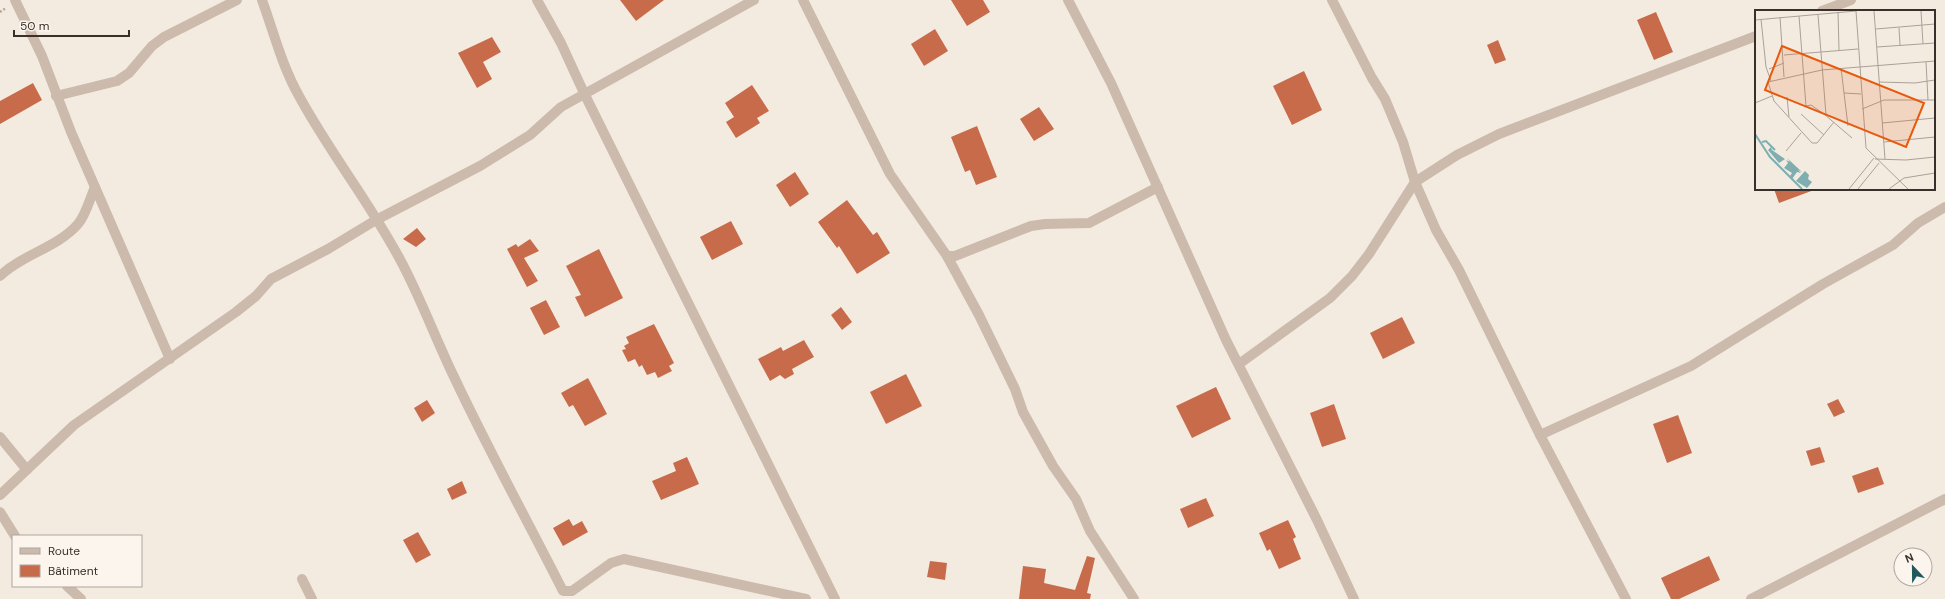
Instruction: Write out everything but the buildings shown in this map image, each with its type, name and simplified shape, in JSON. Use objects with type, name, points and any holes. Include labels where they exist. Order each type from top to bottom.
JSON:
[{"type":"street","points":[[15,0],[42,56],[56,96],[170,359]]},
{"type":"street","points":[[56,96],[117,81],[129,73],[152,46],[164,37],[237,0]]},
{"type":"street","points":[[262,0],[280,54],[298,95],[403,266],[428,316],[454,378],[563,590],[572,591],[611,563],[624,559],[806,599]]},
{"type":"street","points":[[538,0],[561,43],[584,94],[835,599]]},
{"type":"street","points":[[0,495],[74,425],[236,312],[256,296],[271,279],[328,249],[376,220],[434,191],[507,150],[530,135],[561,107],[654,57],[754,0]]},
{"type":"street","points":[[803,0],[890,174],[947,256],[979,315],[1014,389],[1023,412],[1053,466],[1076,499],[1090,531],[1134,599]]},
{"type":"street","points":[[1068,0],[1111,83],[1239,364],[1317,520],[1354,599]]},
{"type":"street","points":[[1332,0],[1372,78],[1385,99],[1403,142],[1415,182],[1436,230],[1481,312],[1540,435],[1626,599]]},
{"type":"street","points":[[1825,10],[1851,0]]},
{"type":"street","points":[[1239,364],[1330,298],[1352,276],[1369,254],[1415,182],[1457,155],[1499,134],[1755,36]]},
{"type":"street","points":[[0,276],[10,267],[61,238],[79,223],[95,187]]},
{"type":"street","points":[[947,256],[954,256],[1031,226],[1045,224],[1090,223],[1158,187]]},
{"type":"street","points":[[1540,435],[1691,366],[1823,284],[1893,245],[1918,223],[1945,207]]},
{"type":"street","points":[[0,437],[26,470]]},
{"type":"street","points":[[1751,599],[1945,499]]},
{"type":"street","points":[[0,512],[14,535]]},
{"type":"street","points":[[302,579],[312,599]]},
{"type":"street","points":[[68,587],[81,599]]}]
